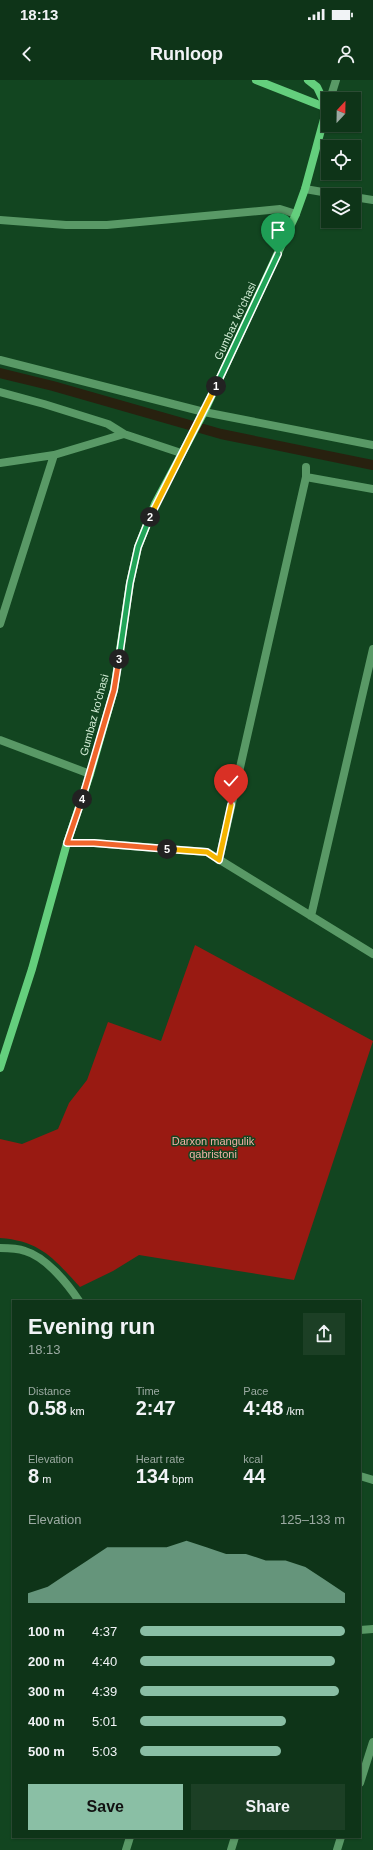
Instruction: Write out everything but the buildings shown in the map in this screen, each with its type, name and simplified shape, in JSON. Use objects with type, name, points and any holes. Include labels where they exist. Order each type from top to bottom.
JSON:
[{"type":"main road","points":[[256,80],[321,104]]},
{"type":"main road","points":[[308,80],[317,87],[321,95]]},
{"type":"main road","name":"Gumbaz ko'chasi","points":[[0,1068],[32,969],[67,843],[90,774],[114,690],[130,583],[138,547],[155,504],[204,412],[296,214],[305,190],[321,129]]},
{"type":"street","points":[[332,92],[336,80]]},
{"type":"street","points":[[305,190],[321,192]]},
{"type":"street","points":[[361,198],[373,200]]},
{"type":"street","points":[[0,220],[66,225],[107,225],[280,209],[296,214]]},
{"type":"street","points":[[0,360],[204,412],[373,445]]},
{"type":"street","points":[[0,392],[108,424],[124,434],[181,453]]},
{"type":"street","points":[[0,463],[54,455],[124,434]]},
{"type":"street","points":[[0,624],[54,455]]},
{"type":"street","points":[[219,860],[306,477],[306,467]]},
{"type":"street","points":[[306,477],[373,490]]},
{"type":"street","points":[[311,916],[373,650]]},
{"type":"street","points":[[0,740],[90,774]]},
{"type":"street","points":[[67,843],[94,843],[207,852],[373,954]]},
{"type":"street","points":[[0,1248],[16,1248],[34,1254],[69,1286],[78,1300]]},
{"type":"street","points":[[361,1476],[373,1480]]},
{"type":"street","points":[[361,1630],[373,1629]]},
{"type":"street","points":[[361,1781],[373,1742]]},
{"type":"street","points":[[126,1850],[130,1838]]},
{"type":"street","points":[[230,1850],[235,1838]]},
{"type":"street","points":[[336,1850],[341,1838]]},
{"type":"green space","name":"Darxon mangulik qabristoni","points":[[195,945],[373,1041],[294,1280],[139,1255],[113,1271],[80,1287],[46,1253],[26,1243],[0,1238],[0,1139],[22,1144],[58,1129],[69,1103],[87,1080],[108,1022],[161,1041]]},
{"type":"waterway","points":[[0,373],[53,386],[221,434],[373,465]]},
{"type":"route","points":[[231,805],[219,860],[207,852],[94,843],[67,843],[90,774],[114,690],[130,583],[138,547],[155,504],[204,412],[278,254]]}]
